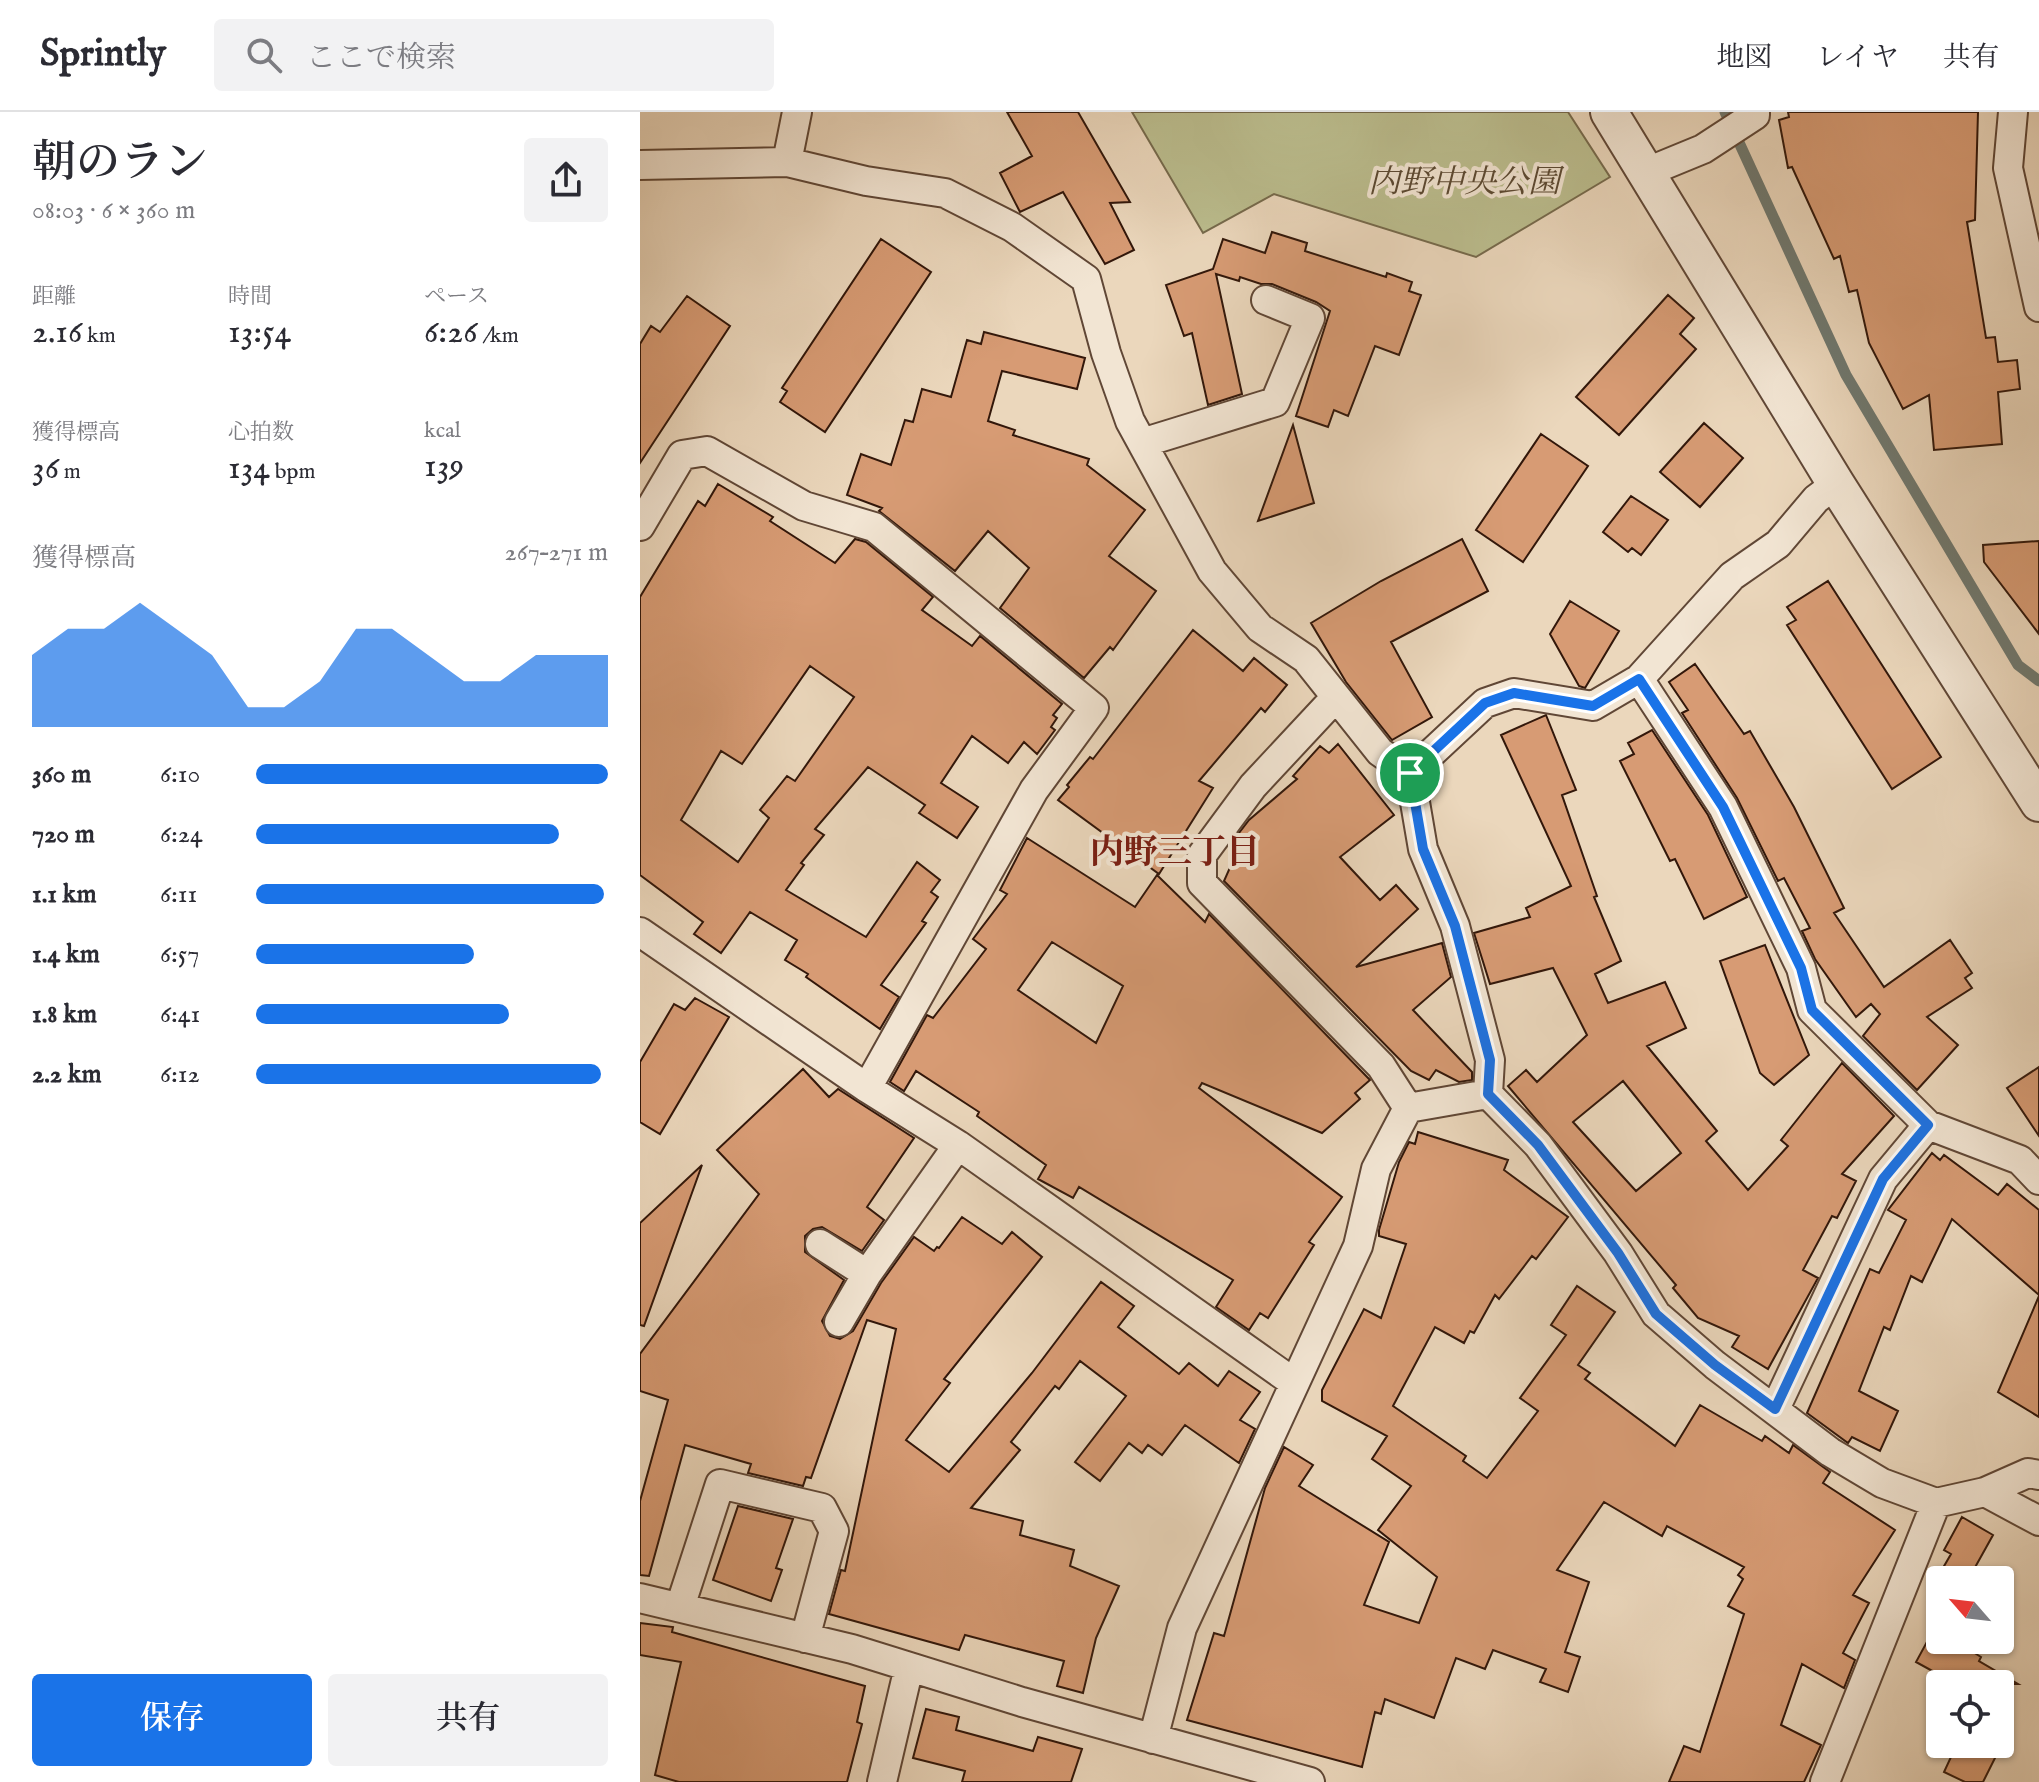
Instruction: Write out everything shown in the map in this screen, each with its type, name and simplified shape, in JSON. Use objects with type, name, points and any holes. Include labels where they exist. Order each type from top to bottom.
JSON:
[{"type":"street","points":[[787,162],[797,112]]},
{"type":"street","points":[[1609,112],[1836,484],[2039,803]]},
{"type":"street","points":[[2013,112],[2008,168],[2039,307]]},
{"type":"street","points":[[1647,172],[1703,149],[1755,114]]},
{"type":"street","points":[[640,165],[787,162],[866,181],[945,193],[1012,227],[1086,279],[1106,353],[1130,421],[1212,571],[1260,628],[1306,659],[1380,752],[1410,773],[1423,849],[1455,926],[1490,1060],[1488,1094],[1538,1145],[1618,1253],[1656,1314],[1715,1365],[1830,1452],[1882,1483],[1936,1503],[1985,1492],[2028,1473],[2039,1475]]},
{"type":"street","points":[[1142,443],[1275,402],[1310,318],[1266,300]]},
{"type":"street","points":[[640,526],[682,455],[707,451],[804,506],[874,527],[1094,708],[1034,790],[867,1088]]},
{"type":"street","points":[[1410,773],[1485,703],[1514,693],[1593,706],[1639,679],[1732,576],[1778,544],[1816,499],[1836,484]]},
{"type":"street","points":[[1639,679],[1723,807],[1801,968],[1812,1010],[1928,1125],[2020,1160],[2039,1180]]},
{"type":"street","points":[[1336,697],[1253,786],[1202,855],[1202,883],[1381,1066],[1408,1108]]},
{"type":"street","points":[[640,932],[867,1088],[958,1145],[1293,1382]]},
{"type":"street","points":[[1408,1108],[1488,1094]]},
{"type":"street","points":[[1153,1739],[1182,1628],[1358,1246],[1376,1169],[1408,1108]]},
{"type":"street","points":[[1775,1409],[1883,1179],[1928,1125]]},
{"type":"street","points":[[839,1322],[867,1274],[958,1145]]},
{"type":"street","points":[[820,1244],[867,1274]]},
{"type":"street","points":[[680,1607],[720,1484],[822,1508],[834,1531],[805,1638]]},
{"type":"street","points":[[1985,1492],[2039,1521]]},
{"type":"street","points":[[1825,1782],[1936,1503]]},
{"type":"street","points":[[640,1598],[805,1638],[1310,1782]]},
{"type":"street","points":[[882,1782],[909,1667]]},
{"type":"green space","name":"内野中央公園","points":[[1132,112],[1568,112],[1610,177],[1476,257],[1274,194],[1203,233]]},
{"type":"building","points":[[1007,112],[1078,112],[1130,202],[1110,203],[1134,250],[1105,264],[1063,192],[1020,212],[1000,173],[1032,156]]},
{"type":"building","points":[[1788,112],[1978,112],[1975,220],[1967,222],[1986,338],[1995,337],[1998,362],[2017,360],[2020,389],[1998,392],[2002,444],[1934,450],[1929,395],[1903,409],[1869,343],[1857,290],[1849,292],[1840,256],[1834,259],[1792,167],[1788,168],[1779,120],[1789,117]]},
{"type":"building","points":[[1272,232],[1307,243],[1305,251],[1386,277],[1387,273],[1412,282],[1409,291],[1421,295],[1399,355],[1375,346],[1348,416],[1334,410],[1328,427],[1296,416],[1330,311],[1272,284],[1240,277],[1239,281],[1216,274],[1242,394],[1208,405],[1192,333],[1184,336],[1166,285],[1213,269],[1223,239],[1265,253]]},
{"type":"building","points":[[881,239],[931,272],[825,432],[780,402],[787,391],[782,388]]},
{"type":"building","points":[[1668,295],[1694,318],[1680,334],[1696,349],[1619,435],[1576,397]]},
{"type":"building","points":[[687,296],[730,326],[640,463],[640,344],[651,326],[660,332]]},
{"type":"building","points":[[984,332],[1085,358],[1077,389],[1002,371],[988,421],[1015,430],[1013,435],[1089,459],[1087,465],[1145,510],[1109,556],[1156,591],[1113,650],[1110,647],[1084,678],[1000,608],[1029,568],[988,531],[955,571],[879,511],[882,508],[847,495],[861,454],[891,465],[905,420],[913,422],[922,389],[951,397],[967,340],[981,344]]},
{"type":"building","points":[[1704,423],[1743,458],[1700,507],[1660,472]]},
{"type":"building","points":[[1293,425],[1314,503],[1258,521]]},
{"type":"building","points":[[1541,434],[1588,466],[1523,562],[1476,530]]},
{"type":"building","points":[[718,484],[773,517],[770,521],[835,563],[855,539],[866,542],[933,597],[922,610],[972,646],[980,636],[1062,704],[1053,715],[1057,718],[1051,727],[1055,730],[1037,754],[1024,742],[1008,763],[972,736],[941,783],[978,807],[957,838],[919,813],[925,805],[868,767],[815,829],[824,835],[801,863],[804,865],[786,890],[866,937],[917,862],[940,880],[931,892],[938,897],[922,921],[926,923],[881,985],[899,997],[880,1029],[785,960],[797,940],[750,912],[721,953],[694,934],[703,922],[640,875],[640,597],[698,501],[705,506]],"holes":[[[810,666],[854,697],[795,781],[787,776],[760,810],[769,818],[738,862],[681,820],[721,751],[742,764]]]},
{"type":"building","points":[[1631,496],[1668,520],[1641,555],[1632,548],[1628,552],[1603,532]]},
{"type":"building","points":[[1462,539],[1488,591],[1391,642],[1432,717],[1392,740],[1346,682],[1311,623],[1381,581]]},
{"type":"building","points":[[2039,541],[2039,634],[1984,562],[1983,545]]},
{"type":"building","points":[[1828,581],[1941,757],[1892,789],[1787,625],[1796,620],[1787,607]]},
{"type":"building","points":[[1570,601],[1619,631],[1585,688],[1579,686],[1550,634]]},
{"type":"building","points":[[1193,630],[1243,671],[1254,658],[1287,685],[1265,712],[1261,708],[1199,781],[1213,788],[1159,874],[1058,800]]},
{"type":"building","points":[[1695,664],[1744,734],[1750,731],[1794,807],[1844,908],[1834,913],[1884,987],[1950,940],[1972,973],[1965,978],[1972,988],[1927,1017],[1958,1045],[1917,1090],[1863,1036],[1880,1014],[1871,1004],[1856,1017],[1815,959],[1802,931],[1810,928],[1784,878],[1778,881],[1737,798],[1682,713],[1688,710],[1669,682]]},
{"type":"building","points":[[1546,715],[1576,790],[1562,795],[1597,896],[1594,897],[1621,961],[1595,974],[1608,1003],[1665,982],[1686,1028],[1647,1046],[1717,1131],[1706,1141],[1748,1190],[1788,1146],[1781,1140],[1842,1063],[1894,1116],[1842,1174],[1856,1181],[1837,1218],[1832,1216],[1803,1270],[1818,1278],[1768,1369],[1732,1347],[1739,1336],[1698,1318],[1673,1288],[1676,1285],[1508,1086],[1526,1070],[1537,1082],[1587,1035],[1553,968],[1490,984],[1474,933],[1530,917],[1526,908],[1571,886],[1501,735]],"holes":[[[1623,1081],[1681,1153],[1636,1191],[1573,1122]]]},
{"type":"building","points":[[1652,730],[1708,815],[1747,897],[1704,919],[1675,859],[1670,861],[1620,761],[1634,754],[1628,743]]},
{"type":"building","points":[[1338,744],[1394,815],[1340,857],[1380,900],[1396,885],[1418,909],[1356,967],[1442,943],[1451,977],[1413,1010],[1472,1072],[1472,1080],[1459,1082],[1436,1070],[1429,1080],[1411,1071],[1224,881],[1244,836],[1239,833],[1249,820],[1297,779],[1293,776],[1320,746],[1329,753]]},
{"type":"building","points":[[1027,838],[1135,907],[1157,875],[1205,922],[1209,914],[1370,1080],[1355,1093],[1360,1099],[1322,1133],[1202,1083],[1199,1088],[1342,1197],[1309,1242],[1314,1245],[1268,1318],[1260,1313],[1249,1330],[1216,1307],[1233,1280],[1079,1187],[1073,1198],[1038,1179],[1046,1165],[977,1116],[979,1112],[916,1071],[904,1091],[890,1082],[927,1015],[933,1018],[986,949],[973,939],[1007,894],[1000,890]],"holes":[[[1052,942],[1123,986],[1096,1043],[1018,990]]]},
{"type":"building","points":[[1765,945],[1809,1055],[1774,1085],[1760,1073],[1720,961]]},
{"type":"building","points":[[695,998],[729,1017],[660,1134],[640,1122],[640,1062],[674,1004],[685,1010]]},
{"type":"building","points":[[2039,1067],[2039,1136],[2007,1088]]},
{"type":"building","points":[[803,1069],[829,1097],[838,1089],[914,1138],[867,1207],[884,1220],[862,1251],[822,1227],[813,1229],[805,1236],[805,1252],[844,1280],[822,1321],[830,1336],[840,1339],[853,1331],[881,1283],[914,1237],[934,1251],[962,1217],[1002,1244],[1012,1232],[1042,1257],[944,1379],[950,1383],[906,1440],[949,1472],[1032,1373],[1101,1282],[1134,1306],[1118,1327],[1179,1374],[1189,1363],[1218,1386],[1229,1371],[1260,1392],[1240,1420],[1255,1429],[1239,1463],[1185,1425],[1162,1455],[1148,1445],[1142,1453],[1129,1443],[1100,1481],[1075,1462],[1126,1396],[1080,1361],[1059,1389],[1055,1386],[1011,1442],[1020,1450],[971,1508],[1023,1521],[1020,1535],[1074,1550],[1070,1566],[1119,1586],[1096,1638],[1083,1693],[1057,1686],[1064,1661],[965,1635],[959,1650],[829,1614],[841,1570],[845,1571],[896,1329],[867,1320],[811,1478],[806,1477],[803,1486],[748,1473],[751,1464],[685,1445],[649,1576],[640,1575],[640,1501],[668,1400],[640,1391],[640,1354],[759,1194],[717,1150]]},
{"type":"building","points":[[1418,1132],[1508,1160],[1504,1170],[1568,1217],[1536,1259],[1532,1256],[1499,1299],[1495,1295],[1474,1333],[1470,1331],[1464,1343],[1435,1327],[1393,1406],[1466,1456],[1463,1461],[1487,1478],[1538,1411],[1520,1398],[1566,1335],[1551,1325],[1577,1286],[1615,1312],[1578,1365],[1590,1373],[1585,1379],[1675,1446],[1700,1405],[1762,1441],[1765,1436],[1789,1453],[1793,1445],[1830,1472],[1823,1483],[1895,1530],[1853,1595],[1869,1603],[1843,1653],[1855,1660],[1844,1688],[1802,1664],[1781,1725],[1821,1745],[1804,1782],[1669,1782],[1684,1746],[1700,1752],[1744,1614],[1728,1606],[1743,1579],[1738,1575],[1744,1567],[1667,1526],[1662,1536],[1604,1502],[1557,1570],[1589,1582],[1565,1652],[1580,1657],[1568,1692],[1540,1682],[1546,1669],[1493,1650],[1485,1669],[1456,1658],[1434,1718],[1385,1699],[1381,1714],[1375,1712],[1362,1767],[1187,1720],[1214,1633],[1224,1636],[1265,1488],[1284,1447],[1313,1465],[1299,1486],[1389,1542],[1364,1605],[1419,1623],[1437,1577],[1378,1530],[1411,1486],[1372,1459],[1387,1436],[1322,1401],[1322,1390],[1364,1309],[1381,1318],[1406,1244],[1379,1236],[1379,1230],[1399,1162],[1409,1142],[1415,1144]]},
{"type":"building","points":[[1932,1153],[1940,1160],[1944,1155],[1998,1195],[2007,1184],[2039,1210],[2039,1295],[1952,1219],[1922,1282],[1911,1276],[1890,1330],[1884,1327],[1859,1391],[1898,1411],[1880,1451],[1852,1437],[1848,1443],[1807,1413],[1870,1269],[1879,1273],[1906,1220],[1888,1210]]},
{"type":"building","points":[[702,1165],[644,1326],[640,1325],[640,1223]]},
{"type":"building","points":[[2039,1296],[2039,1417],[1998,1392]]},
{"type":"building","points":[[738,1506],[793,1519],[776,1568],[782,1570],[771,1601],[713,1580]]},
{"type":"building","points":[[1962,1517],[1993,1535],[1976,1566],[1944,1566],[1951,1554],[1944,1550]]},
{"type":"building","points":[[640,1623],[673,1627],[672,1632],[865,1686],[857,1722],[862,1724],[847,1782],[679,1782],[655,1775],[681,1662],[640,1655]]},
{"type":"building","points":[[1926,1644],[1926,1654],[1976,1654],[1981,1657],[1979,1661],[1994,1670],[1931,1670],[1916,1662]]},
{"type":"building","points":[[926,1709],[959,1717],[956,1730],[1033,1751],[1038,1737],[1082,1749],[1071,1782],[962,1782],[965,1771],[913,1758]]},
{"type":"building","points":[[1950,1758],[1995,1758],[1983,1782],[1965,1782],[1944,1772]]},
{"type":"waterway","points":[[1725,112],[1846,375],[2018,665],[2039,681]]},
{"type":"district","name":"内野三丁目","points":[[1175,851]]},
{"type":"route","points":[[1639,679],[1723,807],[1801,968],[1812,1010],[1928,1125],[1883,1179],[1775,1409],[1715,1365],[1656,1314],[1618,1253],[1538,1145],[1488,1094],[1490,1060],[1455,926],[1423,849],[1410,773],[1485,703],[1514,693],[1593,706],[1639,679]]}]
